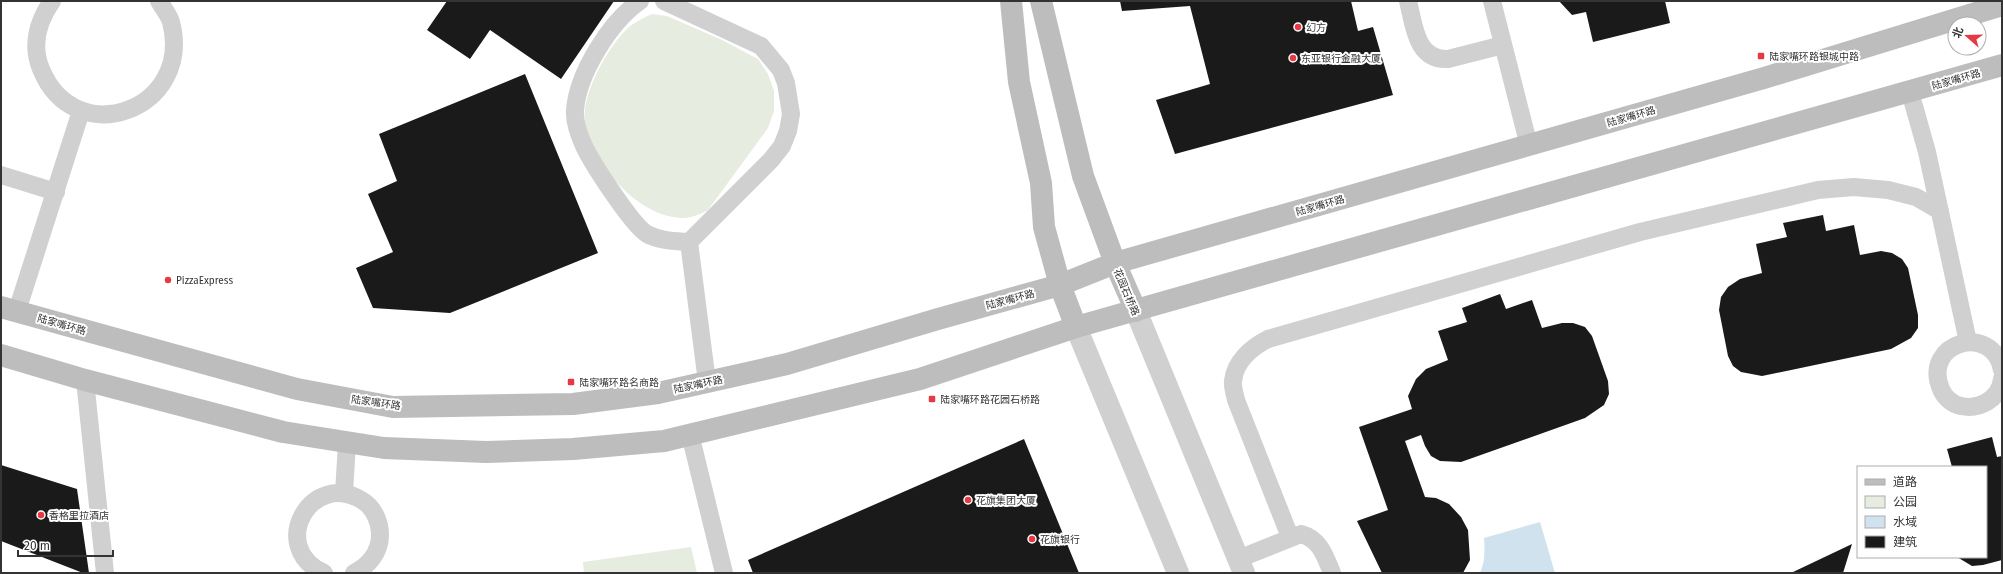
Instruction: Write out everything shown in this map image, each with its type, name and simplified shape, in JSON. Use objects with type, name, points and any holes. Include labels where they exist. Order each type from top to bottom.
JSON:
[{"type":"main road","points":[[1011,1],[1019,82],[1041,183],[1044,227],[1060,285],[1076,327]]},
{"type":"main road","name":"花园石桥路","points":[[1041,1],[1083,176],[1115,263],[1136,311]]},
{"type":"main road","name":"陆家嘴环路","points":[[9,309],[297,389],[393,407],[573,404],[658,393],[787,364],[938,318],[1060,285],[1115,263],[1764,78],[2002,4]]},
{"type":"main road","name":"陆家嘴环路","points":[[1,356],[85,380],[283,432],[384,448],[486,452],[573,449],[664,441],[920,379],[1076,327],[2002,65]]},
{"type":"street","name":"花园石桥路","points":[[1136,311],[1241,566]]},
{"type":"street","points":[[1076,327],[1178,573]]},
{"type":"lane","points":[[52,1],[42,15],[36,38],[37,61],[46,82],[61,99],[81,111],[104,115],[126,112],[146,101],[162,85],[172,65],[174,43],[170,21],[159,1]]},
{"type":"lane","points":[[640,1],[619,19],[584,75],[578,94],[575,112],[578,130],[593,162],[635,224],[647,234],[661,239],[689,242]]},
{"type":"lane","points":[[664,1],[761,46],[781,70],[786,83],[790,114],[788,131],[782,146],[771,160],[689,242]]},
{"type":"lane","points":[[1408,1],[1419,44],[1431,57],[1448,59],[1504,45]]},
{"type":"lane","points":[[1492,1],[1528,146]]},
{"type":"lane","points":[[1910,92],[1927,152],[1968,342]]},
{"type":"lane","points":[[9,309],[56,192],[81,111]]},
{"type":"lane","points":[[1,175],[56,192]]},
{"type":"lane","points":[[1290,537],[1236,400],[1233,381],[1240,362],[1253,347],[1268,339],[1640,232],[1818,190],[1854,187],[1888,190],[1916,197],[1940,211]]},
{"type":"lane","points":[[689,242],[708,382]]},
{"type":"lane","points":[[2002,370],[2001,363],[1988,347],[1978,343],[1968,342],[1956,344],[1947,351],[1940,360],[1937,371],[1938,382],[1942,392],[1950,401],[1959,406],[1970,408],[1981,406],[1990,401],[1997,393],[2002,380]]},
{"type":"lane","points":[[85,380],[105,573]]},
{"type":"lane","points":[[690,434],[724,573]]},
{"type":"lane","points":[[344,493],[347,443]]},
{"type":"lane","points":[[324,573],[306,561],[300,551],[297,538],[298,526],[302,514],[310,504],[320,497],[332,493],[344,493],[356,496],[366,503],[374,513],[379,524],[380,536],[378,548],[372,560],[354,573]]},
{"type":"lane","points":[[1241,566],[1290,537],[1300,534],[1309,536],[1317,541],[1332,573]]},
{"type":"green space","points":[[652,14],[667,16],[722,40],[758,59],[768,74],[774,91],[774,111],[768,128],[708,210],[690,217],[683,218],[666,216],[650,209],[634,198],[607,170],[589,138],[585,122],[587,99],[591,86],[611,48],[626,30],[635,23]]},
{"type":"green space","points":[[691,547],[697,573],[584,573],[583,562]]},
{"type":"water","points":[[1540,522],[1555,573],[1480,573],[1483,565],[1484,538]]},
{"type":"building","points":[[447,1],[614,1],[561,79],[490,30],[470,59],[427,30]]},
{"type":"building","name":"东亚银行金融大厦","points":[[1120,1],[1351,1],[1358,31],[1373,27],[1393,95],[1175,154],[1156,100],[1210,84],[1190,6],[1122,11]]},
{"type":"building","points":[[1559,1],[1665,1],[1670,23],[1593,42],[1586,12],[1572,15]]},
{"type":"building","points":[[525,74],[598,253],[450,313],[373,308],[356,268],[393,252],[368,194],[397,181],[379,134]]},
{"type":"building","points":[[1823,215],[1826,231],[1854,225],[1860,255],[1881,251],[1892,253],[1902,259],[1908,268],[1918,315],[1918,328],[1911,338],[1891,349],[1762,376],[1741,372],[1733,366],[1728,356],[1719,310],[1721,297],[1728,287],[1740,279],[1762,273],[1756,244],[1787,237],[1783,223]]},
{"type":"building","points":[[1500,294],[1506,309],[1532,300],[1542,328],[1562,323],[1573,323],[1585,327],[1592,336],[1608,381],[1609,394],[1604,405],[1585,418],[1461,462],[1440,461],[1431,456],[1421,435],[1405,441],[1425,497],[1436,498],[1449,504],[1461,517],[1468,530],[1470,560],[1463,573],[1382,573],[1357,521],[1388,510],[1359,427],[1412,409],[1408,396],[1416,379],[1426,369],[1448,360],[1438,331],[1467,322],[1462,308]]},
{"type":"building","points":[[1992,437],[1997,457],[2002,456],[2002,560],[1972,566],[1959,558],[1987,558],[1987,466],[1952,466],[1947,449]]},
{"type":"building","name":"花旗集团大厦","points":[[1024,439],[1079,573],[753,573],[748,560]]},
{"type":"building","name":"香格里拉酒店","points":[[1,465],[77,489],[89,573],[83,573],[1,541]]},
{"type":"building","points":[[1852,544],[1843,573],[1791,573]]},
{"type":"place","name":"幻方","points":[[1298,27]]},
{"type":"place","name":"陆家嘴环路银城中路","points":[[1761,56]]},
{"type":"place","name":"东亚银行金融大厦","points":[[1293,58]]},
{"type":"place","name":"PizzaExpress","points":[[168,280]]},
{"type":"place","name":"陆家嘴环路名商路","points":[[571,382]]},
{"type":"place","name":"陆家嘴环路花园石桥路","points":[[932,399]]},
{"type":"place","name":"花旗集团大厦","points":[[968,500]]},
{"type":"place","name":"香格里拉酒店","points":[[41,515]]},
{"type":"place","name":"花旗银行","points":[[1032,539]]}]
